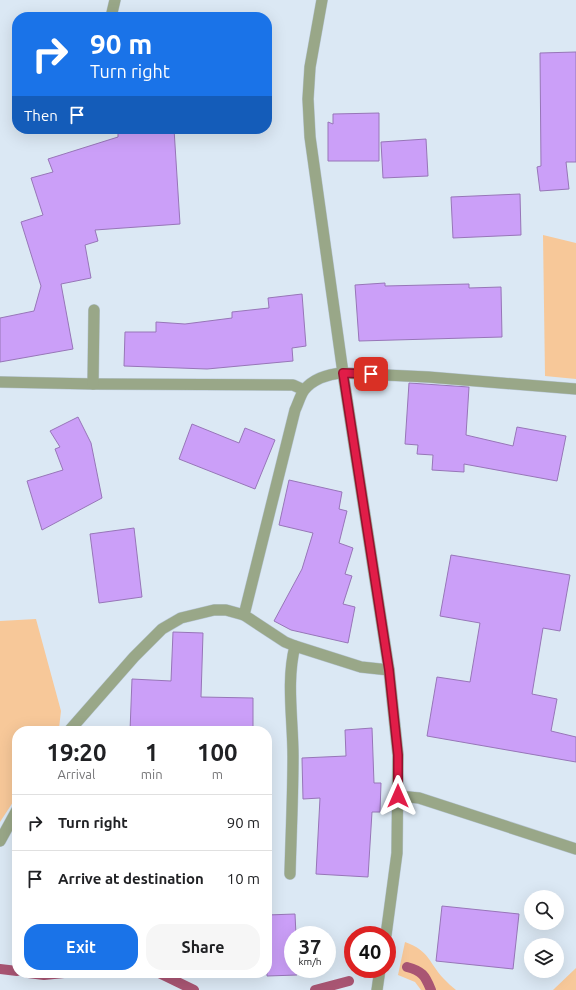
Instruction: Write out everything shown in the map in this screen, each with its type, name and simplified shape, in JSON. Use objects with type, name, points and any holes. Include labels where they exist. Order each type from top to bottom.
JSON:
[{"type":"street","points":[[112,12],[115,0]]},
{"type":"street","points":[[322,0],[310,67],[308,99],[310,137],[343,373],[389,670],[398,755],[397,853],[387,926]]},
{"type":"street","points":[[93,384],[94,310]]},
{"type":"street","points":[[244,615],[295,410],[304,390],[315,381],[328,374],[343,373],[428,377],[576,389]]},
{"type":"street","points":[[0,382],[293,385],[304,390]]},
{"type":"street","points":[[73,726],[129,663],[162,629],[181,618],[214,610],[226,610],[244,615],[285,642],[295,646],[362,666],[389,670]]},
{"type":"street","points":[[290,874],[293,756],[291,691],[292,664],[295,646]]},
{"type":"street","points":[[398,796],[419,798],[576,849]]},
{"type":"street","points":[[0,842],[12,819]]},
{"type":"street","points":[[377,990],[379,978]]},
{"type":"shaded area","points":[[543,235],[576,243],[576,379],[545,376]]},
{"type":"shaded area","points":[[36,619],[61,711],[59,726],[12,726],[12,804],[0,822],[0,621]]},
{"type":"shaded area","points":[[405,942],[413,945],[424,953],[444,979],[456,990],[421,990],[415,982],[398,975]]},
{"type":"shaded area","points":[[576,968],[576,990],[553,990]]},
{"type":"building","points":[[576,52],[576,162],[566,162],[569,189],[540,191],[537,167],[541,166],[540,53]]},
{"type":"building","points":[[379,113],[379,161],[328,161],[328,122],[333,124],[333,114]]},
{"type":"building","points":[[118,134],[174,134],[180,224],[95,230],[98,241],[85,245],[91,278],[61,284],[73,349],[0,362],[0,318],[34,311],[41,286],[21,222],[43,215],[31,178],[53,172],[48,159],[118,137]]},
{"type":"building","points":[[426,139],[428,176],[383,178],[381,142]]},
{"type":"building","points":[[520,194],[521,235],[453,238],[451,197]]},
{"type":"building","points":[[385,283],[385,286],[469,284],[469,288],[501,287],[502,337],[359,341],[355,285]]},
{"type":"building","points":[[302,294],[306,346],[292,348],[293,361],[207,369],[124,366],[125,332],[156,332],[156,322],[185,324],[232,318],[232,312],[269,308],[268,298]]},
{"type":"building","points":[[409,383],[469,387],[466,435],[513,446],[517,427],[566,436],[557,481],[464,464],[464,472],[432,470],[433,455],[417,454],[418,445],[405,444]]},
{"type":"building","points":[[78,417],[91,443],[102,498],[42,530],[27,481],[63,470],[55,449],[60,447],[50,431]]},
{"type":"building","points":[[192,424],[239,443],[245,428],[275,440],[255,489],[179,459]]},
{"type":"building","points":[[289,480],[342,492],[339,509],[347,511],[339,543],[353,548],[345,574],[352,576],[343,604],[355,607],[348,643],[291,630],[274,621],[302,569],[313,533],[279,525]]},
{"type":"building","points":[[134,528],[142,597],[99,603],[90,534]]},
{"type":"building","points":[[451,555],[570,575],[560,631],[543,628],[532,694],[557,699],[551,731],[576,737],[576,762],[427,736],[437,677],[470,682],[480,623],[440,616]]},
{"type":"building","points":[[173,632],[203,633],[201,697],[253,698],[253,726],[130,726],[132,679],[171,681]]},
{"type":"building","points":[[372,728],[374,783],[381,783],[380,812],[372,812],[368,877],[316,874],[320,798],[303,799],[302,758],[346,756],[345,730]]},
{"type":"building","points":[[442,906],[519,914],[513,969],[436,961]]},
{"type":"building","points":[[295,914],[296,926],[284,926],[284,975],[272,976],[272,915]]},
{"type":"waterway","points":[[407,967],[420,972],[427,981],[431,990]]},
{"type":"waterway","points":[[0,969],[12,970]]},
{"type":"waterway","points":[[169,978],[194,990]]},
{"type":"waterway","points":[[315,990],[349,981]]},
{"type":"route","points":[[371,374],[343,373],[389,670],[398,755],[398,796]]}]
